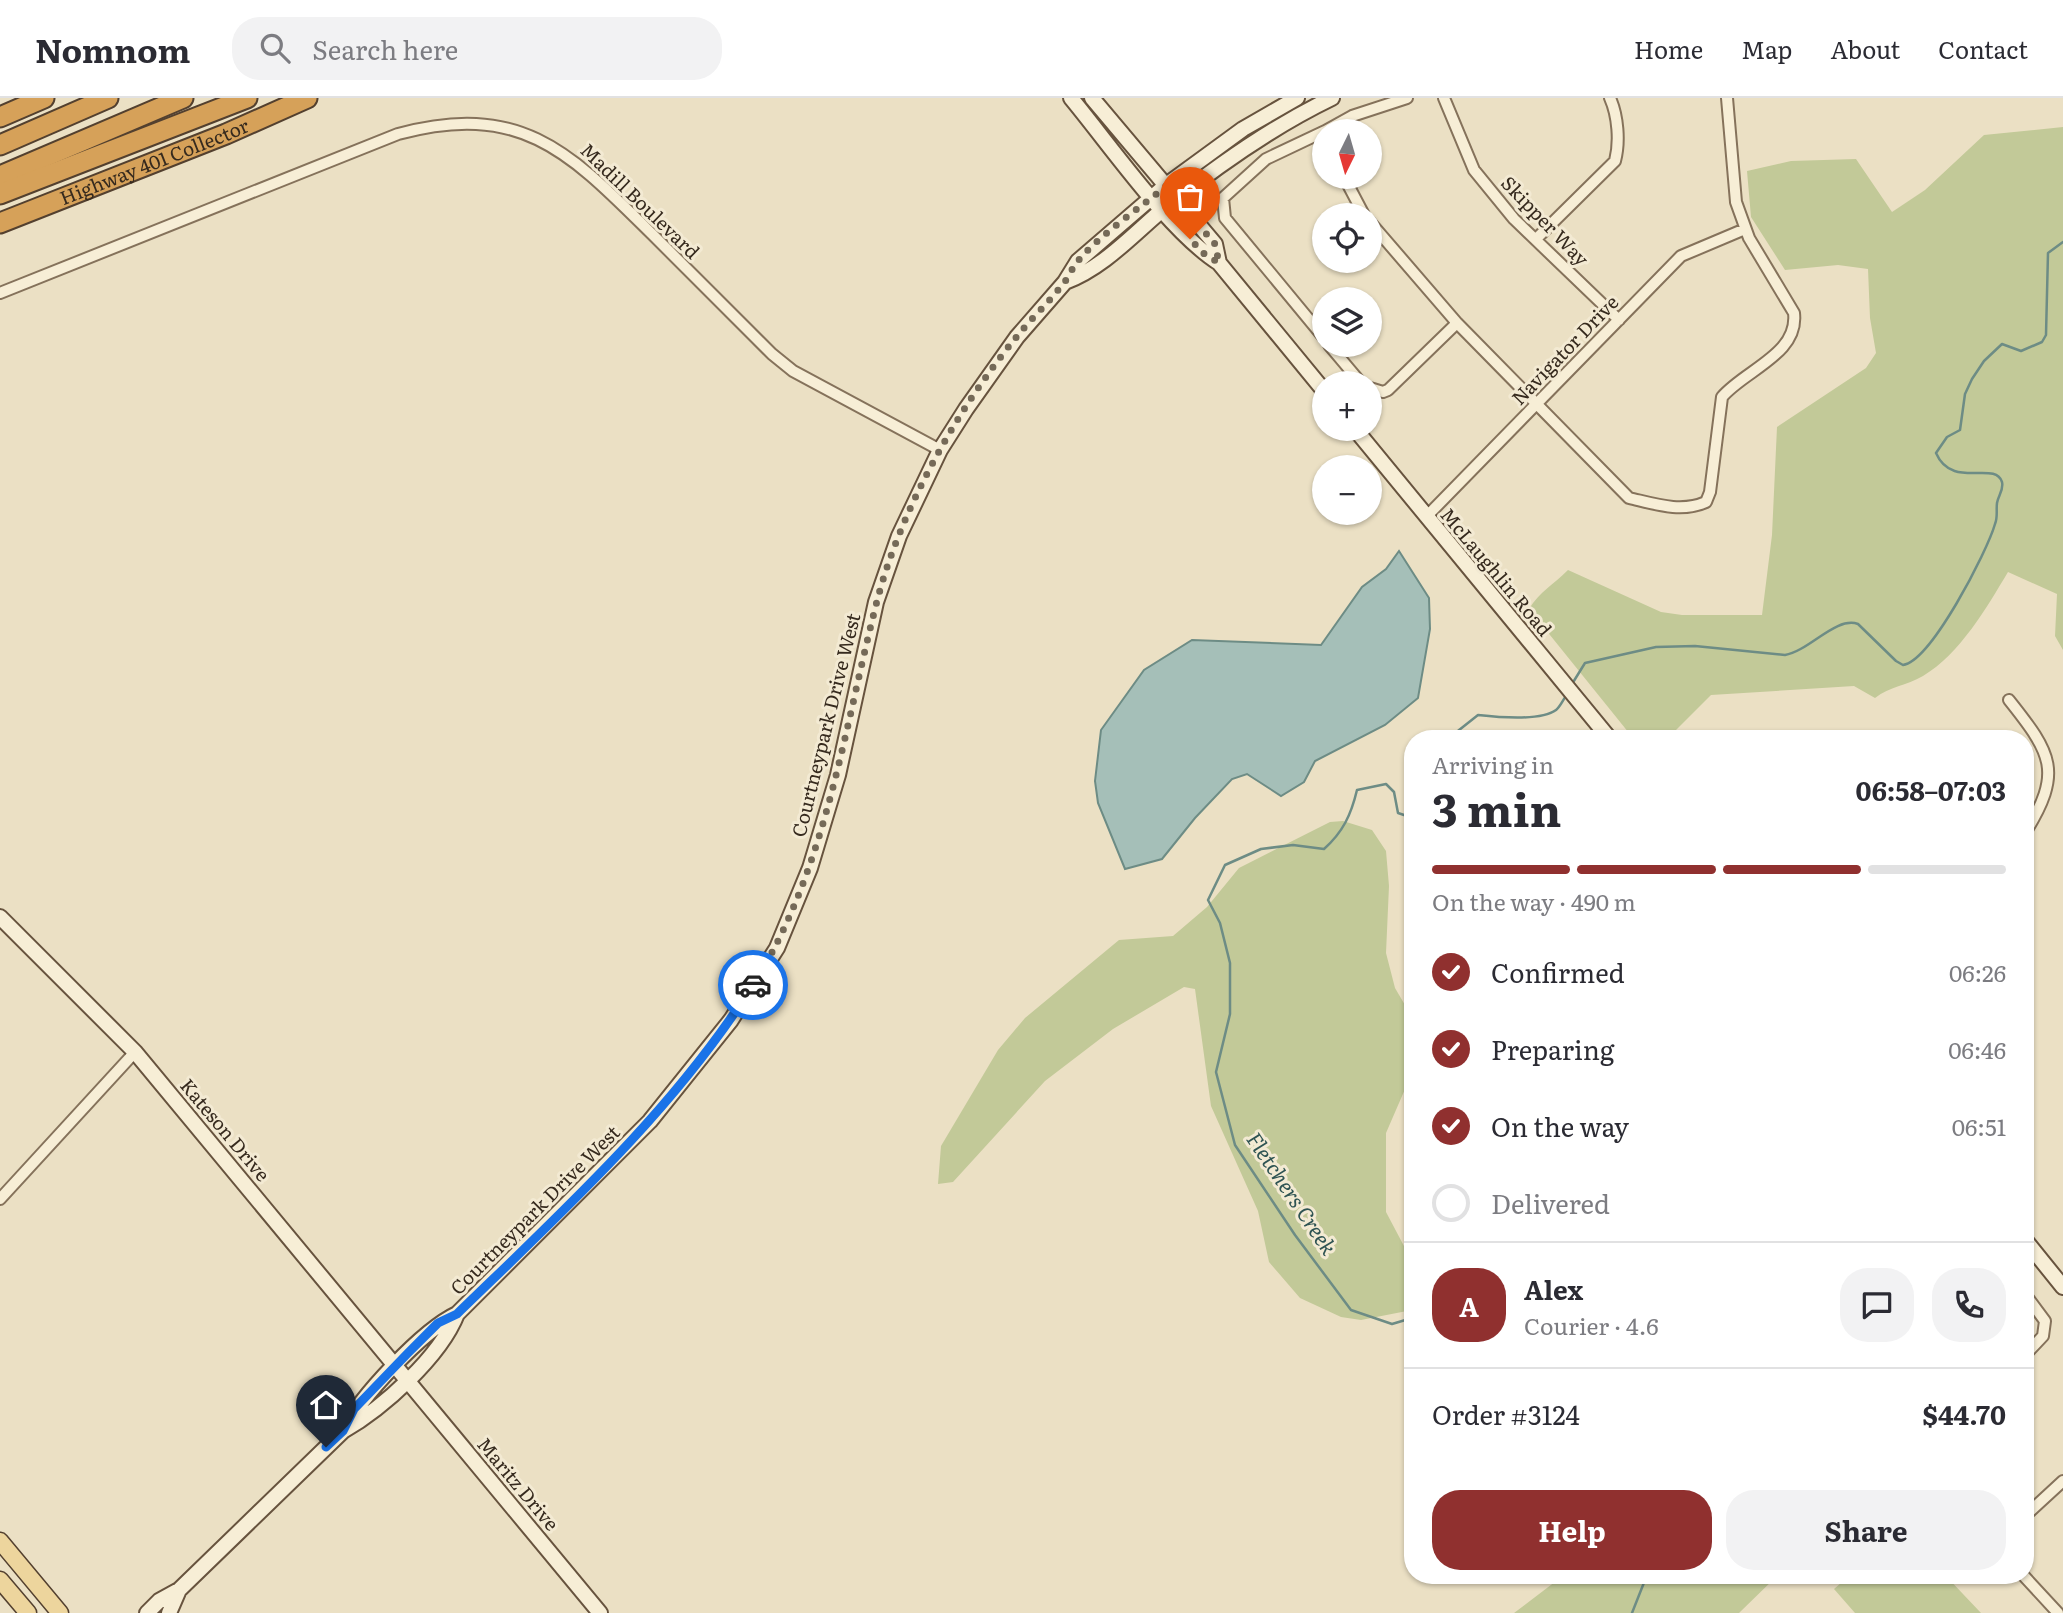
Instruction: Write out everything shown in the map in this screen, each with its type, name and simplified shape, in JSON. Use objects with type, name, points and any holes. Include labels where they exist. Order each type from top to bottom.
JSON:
[{"type":"highway","points":[[0,117],[44,98]]},
{"type":"highway","points":[[0,145],[108,98]]},
{"type":"highway","points":[[0,176],[183,98]]},
{"type":"highway","points":[[0,194],[247,98]]},
{"type":"highway","name":"Highway 401 Collector","points":[[0,223],[226,134],[307,98]]},
{"type":"main road","points":[[1071,98],[1163,210],[1203,253],[1219,263],[1312,376]]},
{"type":"main road","points":[[1092,98],[1215,244],[1219,263]]},
{"type":"main road","name":"Courtneypark Drive West","points":[[343,1431],[354,1409],[438,1323],[457,1314],[650,1121],[731,1020],[777,948],[810,868],[838,775],[876,602],[899,536],[940,450],[1017,337],[1065,282],[1078,261],[1166,186],[1243,128],[1297,98]]},
{"type":"main road","name":"Courtneypark Drive West","points":[[1065,282],[1088,274],[1176,199],[1285,121],[1332,98]]},
{"type":"main road","name":"McLaughlin Road","points":[[1364,441],[1602,730]]},
{"type":"main road","name":"Kateson Drive","points":[[0,917],[135,1052],[407,1380]]},
{"type":"main road","points":[[2034,1251],[2063,1287]]},
{"type":"main road","name":"Courtneypark Drive West","points":[[147,1613],[159,1601],[179,1590],[343,1431],[366,1418],[407,1380],[449,1335],[457,1314]]},
{"type":"main road","name":"Maritz Drive","points":[[407,1380],[600,1613]]},
{"type":"main road","points":[[0,1541],[60,1613]]},
{"type":"main road","points":[[0,1580],[27,1613]]},
{"type":"main road","name":"Courtneypark Drive West","points":[[169,1613],[179,1590]]},
{"type":"street","points":[[1349,119],[1408,98]]},
{"type":"street","name":"Skipper Way","points":[[1444,98],[1475,170],[1514,219],[1619,320]]},
{"type":"street","points":[[1536,240],[1615,161],[1618,149],[1614,108],[1610,98]]},
{"type":"street","points":[[1382,236],[1457,323],[1629,498],[1666,507],[1694,507],[1706,502],[1722,397],[1731,386],[1781,349],[1796,325],[1794,313],[1745,229],[1736,202],[1727,98]]},
{"type":"street","name":"Madill Boulevard","points":[[0,293],[398,134],[439,125],[502,128],[542,141],[584,167],[793,371],[940,450]]},
{"type":"street","points":[[1312,139],[1266,159],[1223,198],[1222,208],[1225,218],[1312,323]]},
{"type":"street","name":"Navigator Drive","points":[[1426,517],[1681,256],[1745,229]]},
{"type":"street","points":[[1382,392],[1388,390],[1457,323]]},
{"type":"street","points":[[1339,357],[1351,371]]},
{"type":"street","points":[[2009,700],[2033,730]]},
{"type":"street","points":[[2034,731],[2050,760],[2050,782],[2045,805],[2034,820]]},
{"type":"street","points":[[0,1199],[135,1052]]},
{"type":"street","points":[[2034,1306],[2045,1321],[2043,1336],[2034,1346]]},
{"type":"street","points":[[2034,1508],[2063,1481]]},
{"type":"street","points":[[2031,1584],[2058,1613]]},
{"type":"green space","points":[[2063,127],[2063,650],[2055,636],[2057,594],[2008,572],[1971,629],[1949,655],[1923,676],[1875,698],[1854,686],[1711,695],[1676,730],[1627,730],[1529,609],[1542,593],[1568,570],[1661,612],[1682,615],[1762,615],[1772,535],[1777,427],[1866,368],[1876,353],[1870,318],[1868,269],[1838,265],[1785,270],[1751,217],[1747,171],[1791,161],[1856,159],[1892,212],[1925,190],[1984,135]]},
{"type":"green space","points":[[1343,821],[1372,830],[1386,851],[1389,886],[1386,953],[1395,988],[1404,1003],[1404,1091],[1386,1133],[1386,1212],[1404,1246],[1404,1312],[1361,1320],[1341,1317],[1300,1298],[1269,1262],[1258,1211],[1211,1106],[1195,989],[1184,987],[1113,1029],[1045,1081],[953,1182],[938,1184],[941,1146],[998,1050],[1025,1018],[1119,940],[1173,936],[1207,907],[1239,868],[1330,822]]},
{"type":"green space","points":[[1552,1584],[1769,1584],[1739,1613],[1514,1613]]},
{"type":"green space","points":[[1840,1584],[1954,1584],[1981,1613],[1855,1613],[1834,1589]]},
{"type":"water","points":[[1399,551],[1429,598],[1430,629],[1418,698],[1385,725],[1315,761],[1304,782],[1281,796],[1247,774],[1232,779],[1195,818],[1162,859],[1125,869],[1098,803],[1095,781],[1101,730],[1144,670],[1192,640],[1321,645],[1362,587],[1386,569]]},
{"type":"waterway","name":"Fletchers Creek","points":[[1572,684],[1585,663],[1656,647],[1695,646],[1785,655],[1832,629],[1850,623],[1858,624],[1903,665],[1915,659],[1942,626],[1970,580],[1995,524],[2002,488],[1998,476],[1952,470],[1943,464],[1936,453],[1947,437],[1960,430],[1965,394],[1984,361],[2002,344],[2021,351],[2042,342],[2046,335],[2048,253],[2063,242]]},
{"type":"waterway","name":"Fletchers Creek","points":[[1459,730],[1478,715],[1540,716],[1556,710],[1566,696]]},
{"type":"waterway","name":"Fletchers Creek","points":[[1404,815],[1398,813],[1394,792],[1386,784],[1357,790],[1345,822],[1324,849],[1293,845],[1261,849],[1225,865],[1208,900],[1220,923],[1230,963],[1230,1014],[1216,1072],[1235,1145],[1295,1235],[1351,1310],[1392,1324],[1404,1320]]},
{"type":"waterway","name":"Fletchers Creek","points":[[1632,1613],[1643,1584]]},
{"type":"way so far","points":[[753,985],[777,948],[810,868],[838,775],[876,602],[899,536],[940,450],[1017,337],[1065,282],[1078,261],[1166,186],[1215,244],[1219,263],[1203,253],[1190,239]]},
{"type":"route","points":[[326,1447],[343,1431],[354,1409],[438,1323],[457,1314],[640,1132],[694,1069],[731,1020],[753,985]]}]
